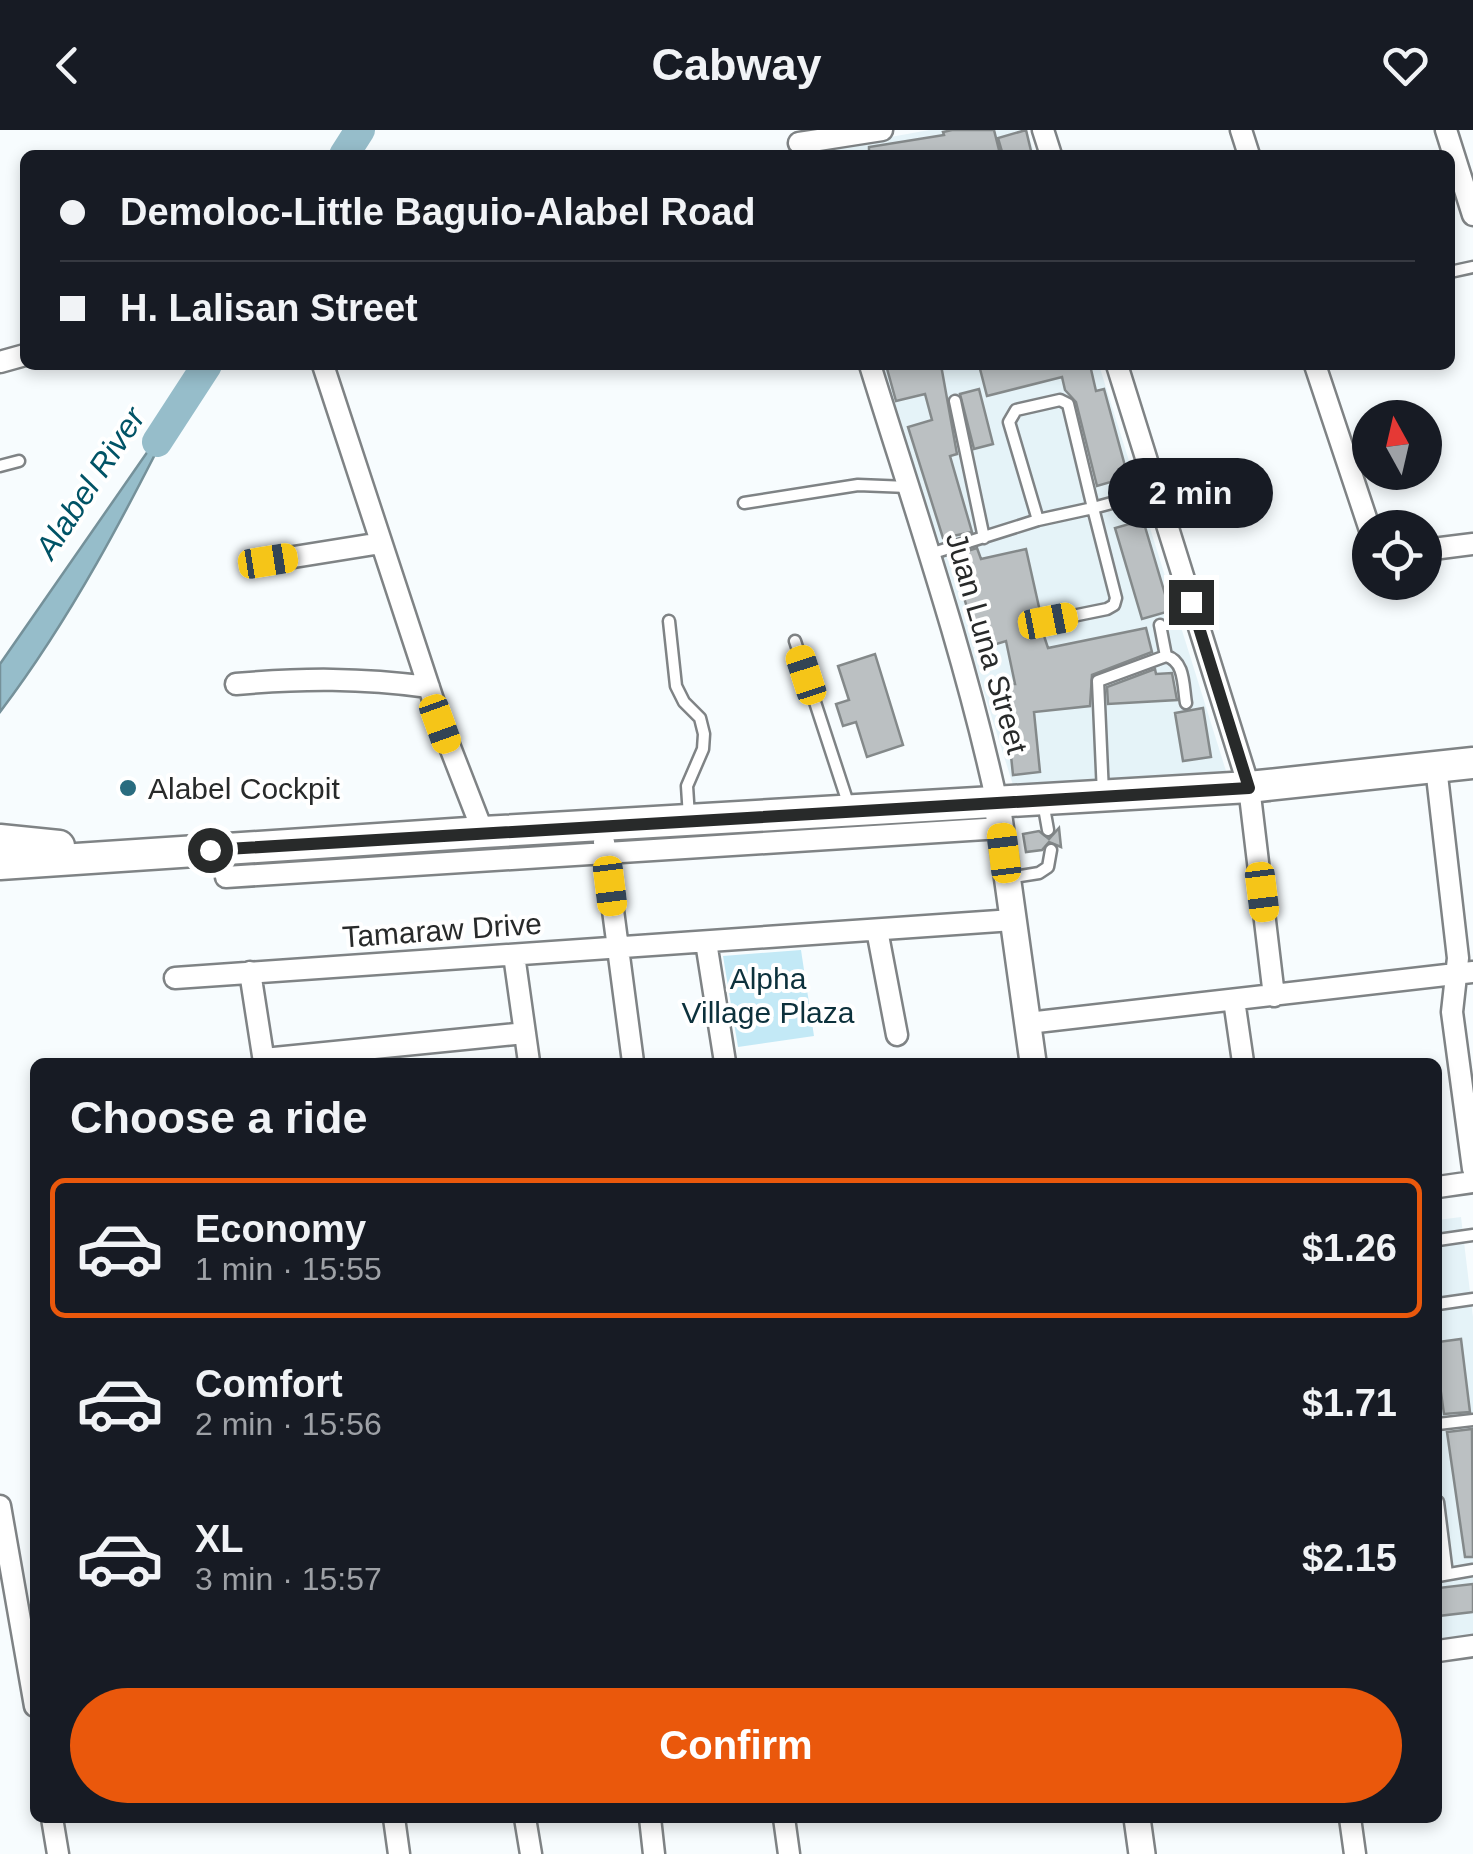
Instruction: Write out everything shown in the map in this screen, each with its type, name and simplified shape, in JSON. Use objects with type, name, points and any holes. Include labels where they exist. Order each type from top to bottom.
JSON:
[{"type":"main road","points":[[0,864],[482,832],[604,840],[690,820],[851,812],[1045,816],[1104,795],[1249,788],[1473,762]]},
{"type":"main road","points":[[0,840],[132,855]]},
{"type":"street","points":[[799,143],[882,130]]},
{"type":"street","points":[[1455,158],[1473,215]]},
{"type":"street","points":[[325,370],[457,771],[482,832]]},
{"type":"street","name":"Juan Luna Street","points":[[872,370],[978,722],[999,816],[1032,1058]]},
{"type":"street","points":[[1118,370],[1249,788],[1274,996]]},
{"type":"street","points":[[1318,370],[1363,510]]},
{"type":"street","points":[[268,561],[381,543]]},
{"type":"street","points":[[1442,548],[1473,544]]},
{"type":"street","points":[[236,684],[308,677],[429,687]]},
{"type":"street","points":[[1436,767],[1456,937],[1465,973],[1452,994],[1452,1012],[1473,1169]]},
{"type":"street","points":[[226,877],[604,840],[999,816]]},
{"type":"street","points":[[604,840],[632,1058]]},
{"type":"street","name":"Tamaraw Drive","points":[[175,978],[1013,920]]},
{"type":"street","points":[[877,930],[897,1036]]},
{"type":"street","points":[[706,942],[724,1058]]},
{"type":"street","points":[[514,955],[528,1058]]},
{"type":"street","points":[[250,972],[264,1058]]},
{"type":"street","points":[[1028,1023],[1465,973]]},
{"type":"street","points":[[1234,1000],[1242,1058]]},
{"type":"street","points":[[283,1058],[525,1033]]},
{"type":"street","points":[[1442,1186],[1473,1182]]},
{"type":"street","points":[[0,1506],[30,1677]]},
{"type":"street","points":[[1442,1650],[1473,1646]]},
{"type":"street","points":[[53,1823],[58,1854]]},
{"type":"street","points":[[395,1823],[399,1854]]},
{"type":"street","points":[[526,1823],[531,1854]]},
{"type":"street","points":[[651,1823],[654,1854]]},
{"type":"street","points":[[785,1823],[789,1854]]},
{"type":"street","points":[[1138,1823],[1142,1854]]},
{"type":"street","points":[[1351,1823],[1355,1854]]},
{"type":"lane","points":[[1038,520],[1008,422],[1016,410],[1060,400],[1068,404],[1116,598],[1114,605],[1048,621]]},
{"type":"lane","points":[[955,401],[984,538]]},
{"type":"lane","points":[[0,466],[19,461]]},
{"type":"lane","points":[[744,504],[858,485],[908,487]]},
{"type":"lane","points":[[930,554],[1038,520],[1156,491]]},
{"type":"lane","points":[[669,621],[676,686],[684,702],[700,718],[704,734],[702,749],[686,786],[690,820]]},
{"type":"lane","points":[[1160,625],[1166,656],[1179,664],[1186,703]]},
{"type":"lane","points":[[795,641],[851,812]]},
{"type":"lane","points":[[1104,795],[1098,680],[1166,656]]},
{"type":"lane","points":[[1008,878],[1039,873],[1048,867],[1051,850]]},
{"type":"lane","points":[[1442,1239],[1473,1235]]},
{"type":"lane","points":[[1442,1303],[1473,1299]]},
{"type":"lane","points":[[1442,1424],[1473,1420]]},
{"type":"lane","points":[[1442,1575],[1473,1570]]},
{"type":"shaded area","points":[[929,130],[1027,130],[1033,150],[819,150]]},
{"type":"shaded area","points":[[883,370],[1101,370],[1226,771],[1013,785]]},
{"type":"shaded area","points":[[180,405],[75,601],[0,712],[0,664]]},
{"type":"shaded area","points":[[1461,1217],[1473,1317],[1473,1636],[1442,1640],[1442,1219]]},
{"type":"green space","name":"Alpha Village Plaza","points":[[801,950],[814,1036],[738,1047],[723,956]]},
{"type":"building","points":[[994,130],[999,150],[869,150],[944,135],[943,132]]},
{"type":"building","points":[[1026,130],[1031,150],[1002,150],[998,138]]},
{"type":"building","points":[[887,370],[942,370],[957,454],[950,456],[972,532],[943,538],[908,427],[932,420],[925,394],[896,401]]},
{"type":"building","points":[[980,370],[1091,370],[1096,391],[1104,389],[1128,477],[1097,486],[1076,402],[1065,390],[1062,377],[987,396]]},
{"type":"building","points":[[979,389],[993,444],[974,449],[960,394]]},
{"type":"building","points":[[1143,520],[1170,611],[1142,619],[1115,528]]},
{"type":"building","points":[[977,548],[981,559],[1026,549],[1048,648],[1146,628],[1152,652],[1092,675],[1090,706],[1034,712],[1040,772],[1013,775],[1008,727],[1014,726],[1010,684],[1015,684],[1006,641],[980,649],[951,556]]},
{"type":"building","points":[[875,654],[903,745],[867,757],[856,722],[843,726],[836,704],[849,700],[838,666]]},
{"type":"building","points":[[1155,669],[1156,674],[1172,673],[1177,700],[1108,704],[1107,687]]},
{"type":"building","points":[[1203,708],[1211,757],[1183,761],[1175,713]]},
{"type":"building","points":[[1059,828],[1061,847],[1049,842],[1042,850],[1026,852],[1023,834],[1039,831],[1049,839]]},
{"type":"building","points":[[1461,1339],[1470,1412],[1444,1414],[1442,1341]]},
{"type":"building","points":[[1472,1429],[1473,1557],[1465,1557],[1447,1432]]},
{"type":"building","points":[[1473,1584],[1473,1612],[1442,1616],[1442,1588]]},
{"type":"waterway","name":"Alabel River","points":[[347,150],[360,130]]},
{"type":"waterway","name":"Alabel River","points":[[157,442],[204,370]]},
{"type":"place","name":"Alabel Cockpit","points":[[128,788]]},
{"type":"route","points":[[210,850],[1249,788],[1191,602]]}]
